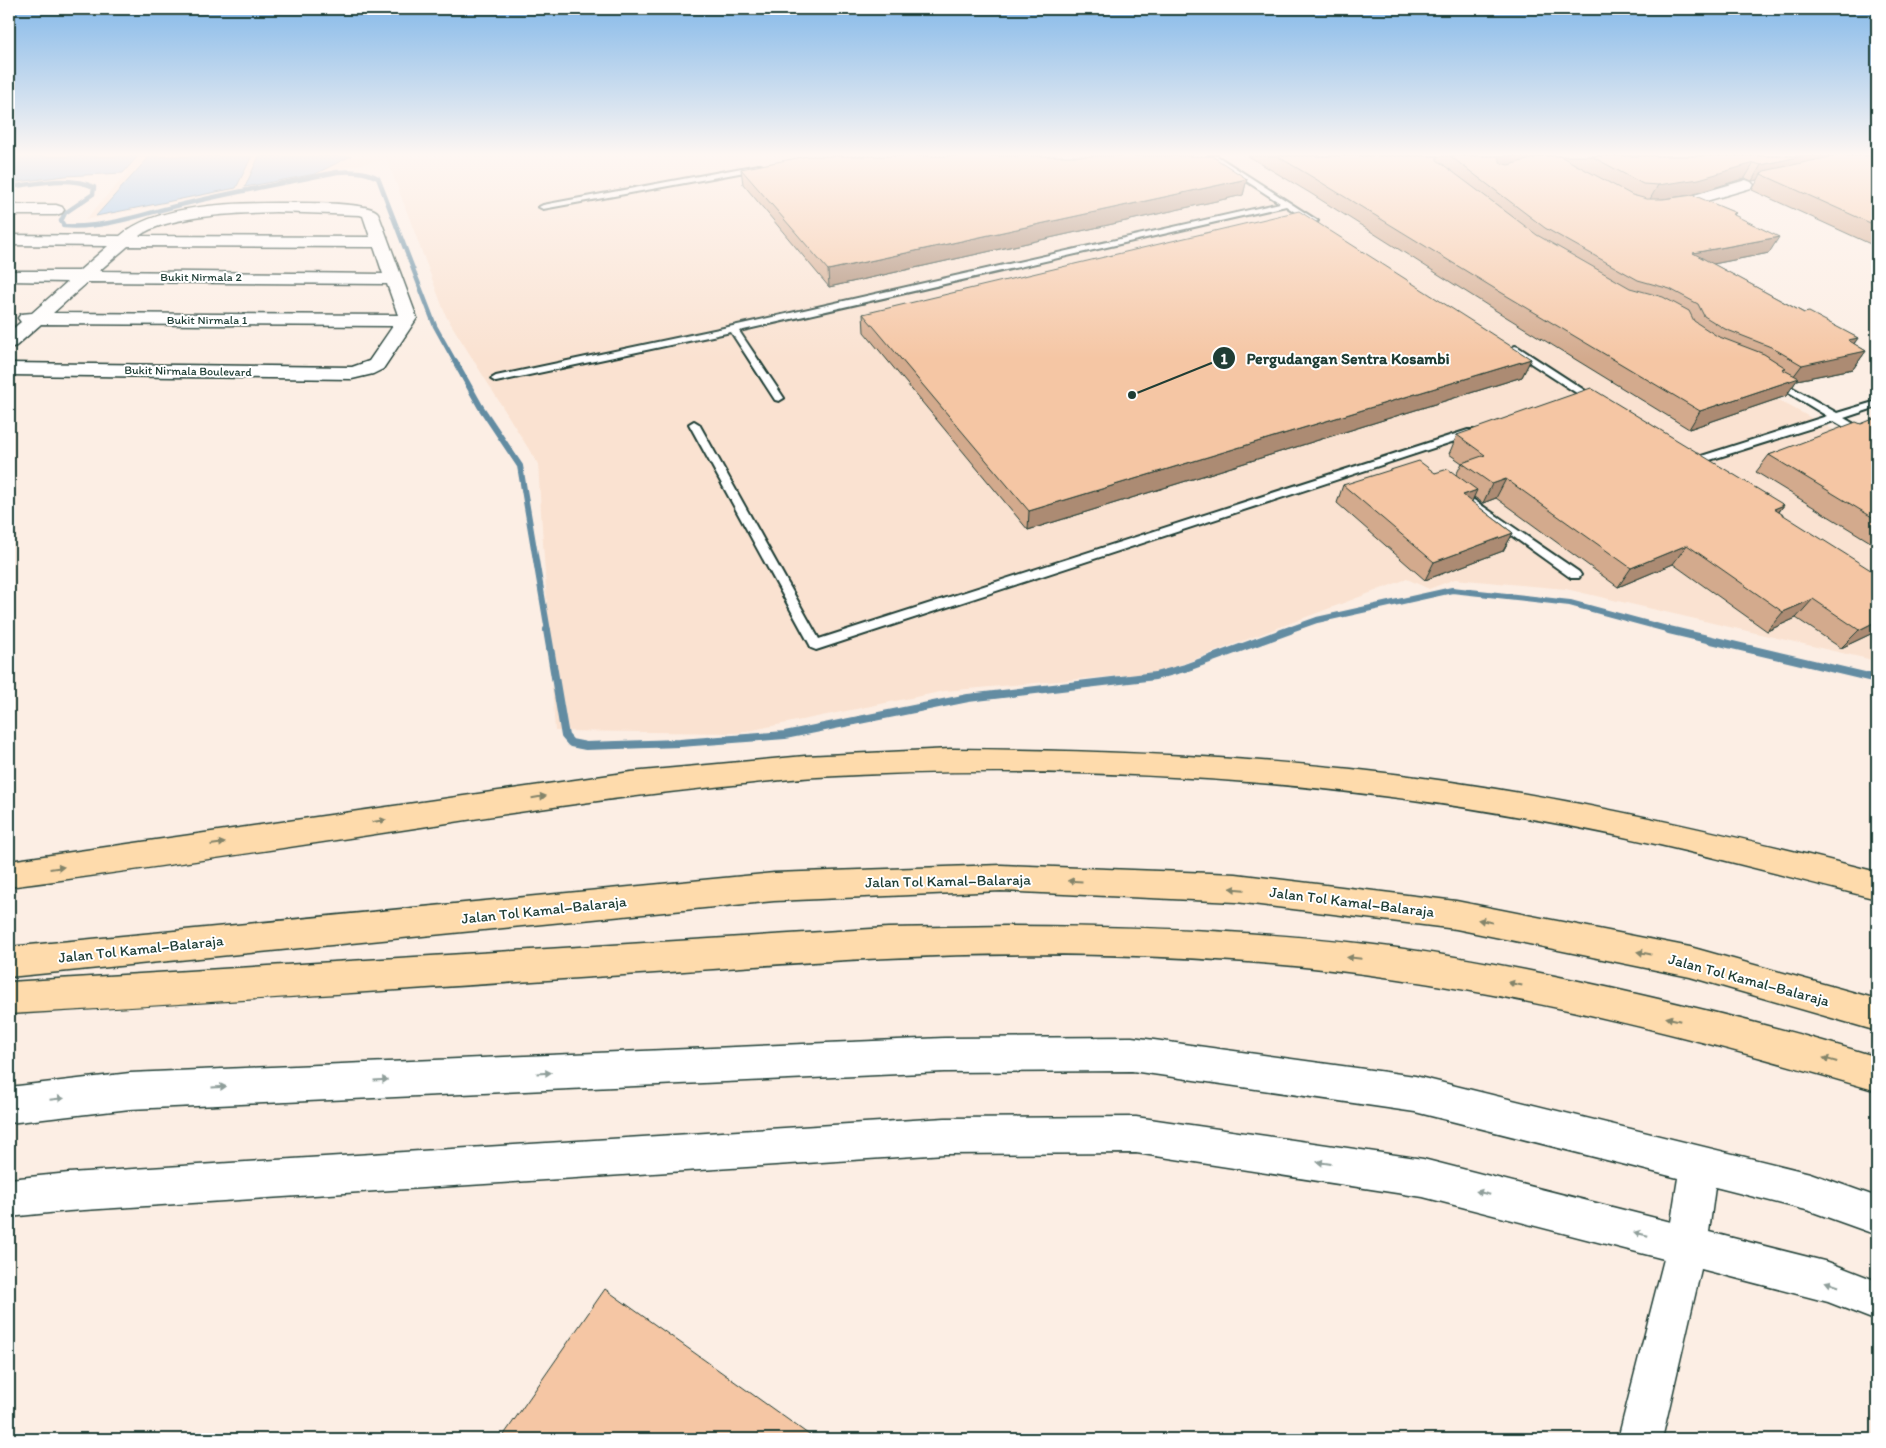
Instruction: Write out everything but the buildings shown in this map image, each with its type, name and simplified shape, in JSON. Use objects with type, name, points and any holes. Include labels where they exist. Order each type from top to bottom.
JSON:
[{"type":"highway","points":[[9,874],[604,787],[816,766],[977,760],[1186,765],[1362,782],[1461,795],[1688,838],[1877,886]]},
{"type":"highway","name":"Jalan Tol Kamal–Balaraja","points":[[9,962],[774,887],[1002,878],[1236,888],[1456,915],[1690,962],[1877,1015]]},
{"type":"highway","points":[[9,998],[888,943],[986,939],[1148,942],[1294,951],[1368,959],[1477,976],[1604,1002],[1742,1035],[1877,1074]]},
{"type":"street","points":[[9,342],[124,240],[136,230],[151,224]]},
{"type":"street","points":[[374,224],[408,318],[405,321]]},
{"type":"street","points":[[9,240],[380,242]]},
{"type":"street","name":"Bukit Nirmala 2","points":[[9,276],[394,279]]},
{"type":"street","name":"Bukit Nirmala 1","points":[[9,318],[405,321]]},
{"type":"street","name":"Bukit Nirmala Boulevard","points":[[9,369],[343,372],[366,370],[376,365],[405,321]]},
{"type":"street","points":[[9,1105],[130,1091],[944,1055],[1132,1054],[1415,1094],[1810,1192],[1877,1216]]},
{"type":"street","points":[[9,1198],[69,1192],[945,1136],[1136,1135],[1423,1178],[1828,1282],[1877,1301]]},
{"type":"street","points":[[1640,1439],[1687,1246],[1699,1164]]},
{"type":"lane","points":[[496,379],[733,329],[1199,224]]},
{"type":"lane","points":[[733,329],[779,398]]},
{"type":"lane","points":[[1502,341],[1602,404]]},
{"type":"lane","points":[[1764,374],[1857,430],[1877,437]]},
{"type":"lane","points":[[1568,400],[1586,394]]},
{"type":"lane","points":[[1689,459],[1877,404]]},
{"type":"lane","points":[[694,424],[816,645],[1409,458],[1487,427]]},
{"type":"lane","points":[[1689,459],[1710,472]]},
{"type":"lane","points":[[1454,489],[1575,576]]},
{"type":"shaded area","points":[[411,224],[1465,224],[1660,337],[1877,453],[1877,661],[1566,589],[1455,579],[1429,589],[1407,579],[1161,672],[945,691],[738,733],[555,731],[538,464],[446,316]]},
{"type":"waterway","points":[[63,224],[64,226],[104,224]]},
{"type":"waterway","points":[[396,224],[435,326],[455,362]]},
{"type":"waterway","points":[[455,361],[480,406],[520,466],[548,631]]},
{"type":"waterway","points":[[1286,631],[1317,620],[1452,590],[1570,603],[1674,631]]},
{"type":"waterway","points":[[547,630],[565,736],[571,743],[586,746],[680,743],[785,735],[968,698],[1155,676],[1185,668],[1290,630]]},
{"type":"waterway","points":[[1669,630],[1877,679]]},
{"type":"place","name":"Pergudangan Sentra Kosambi","points":[[1132,395]]}]
